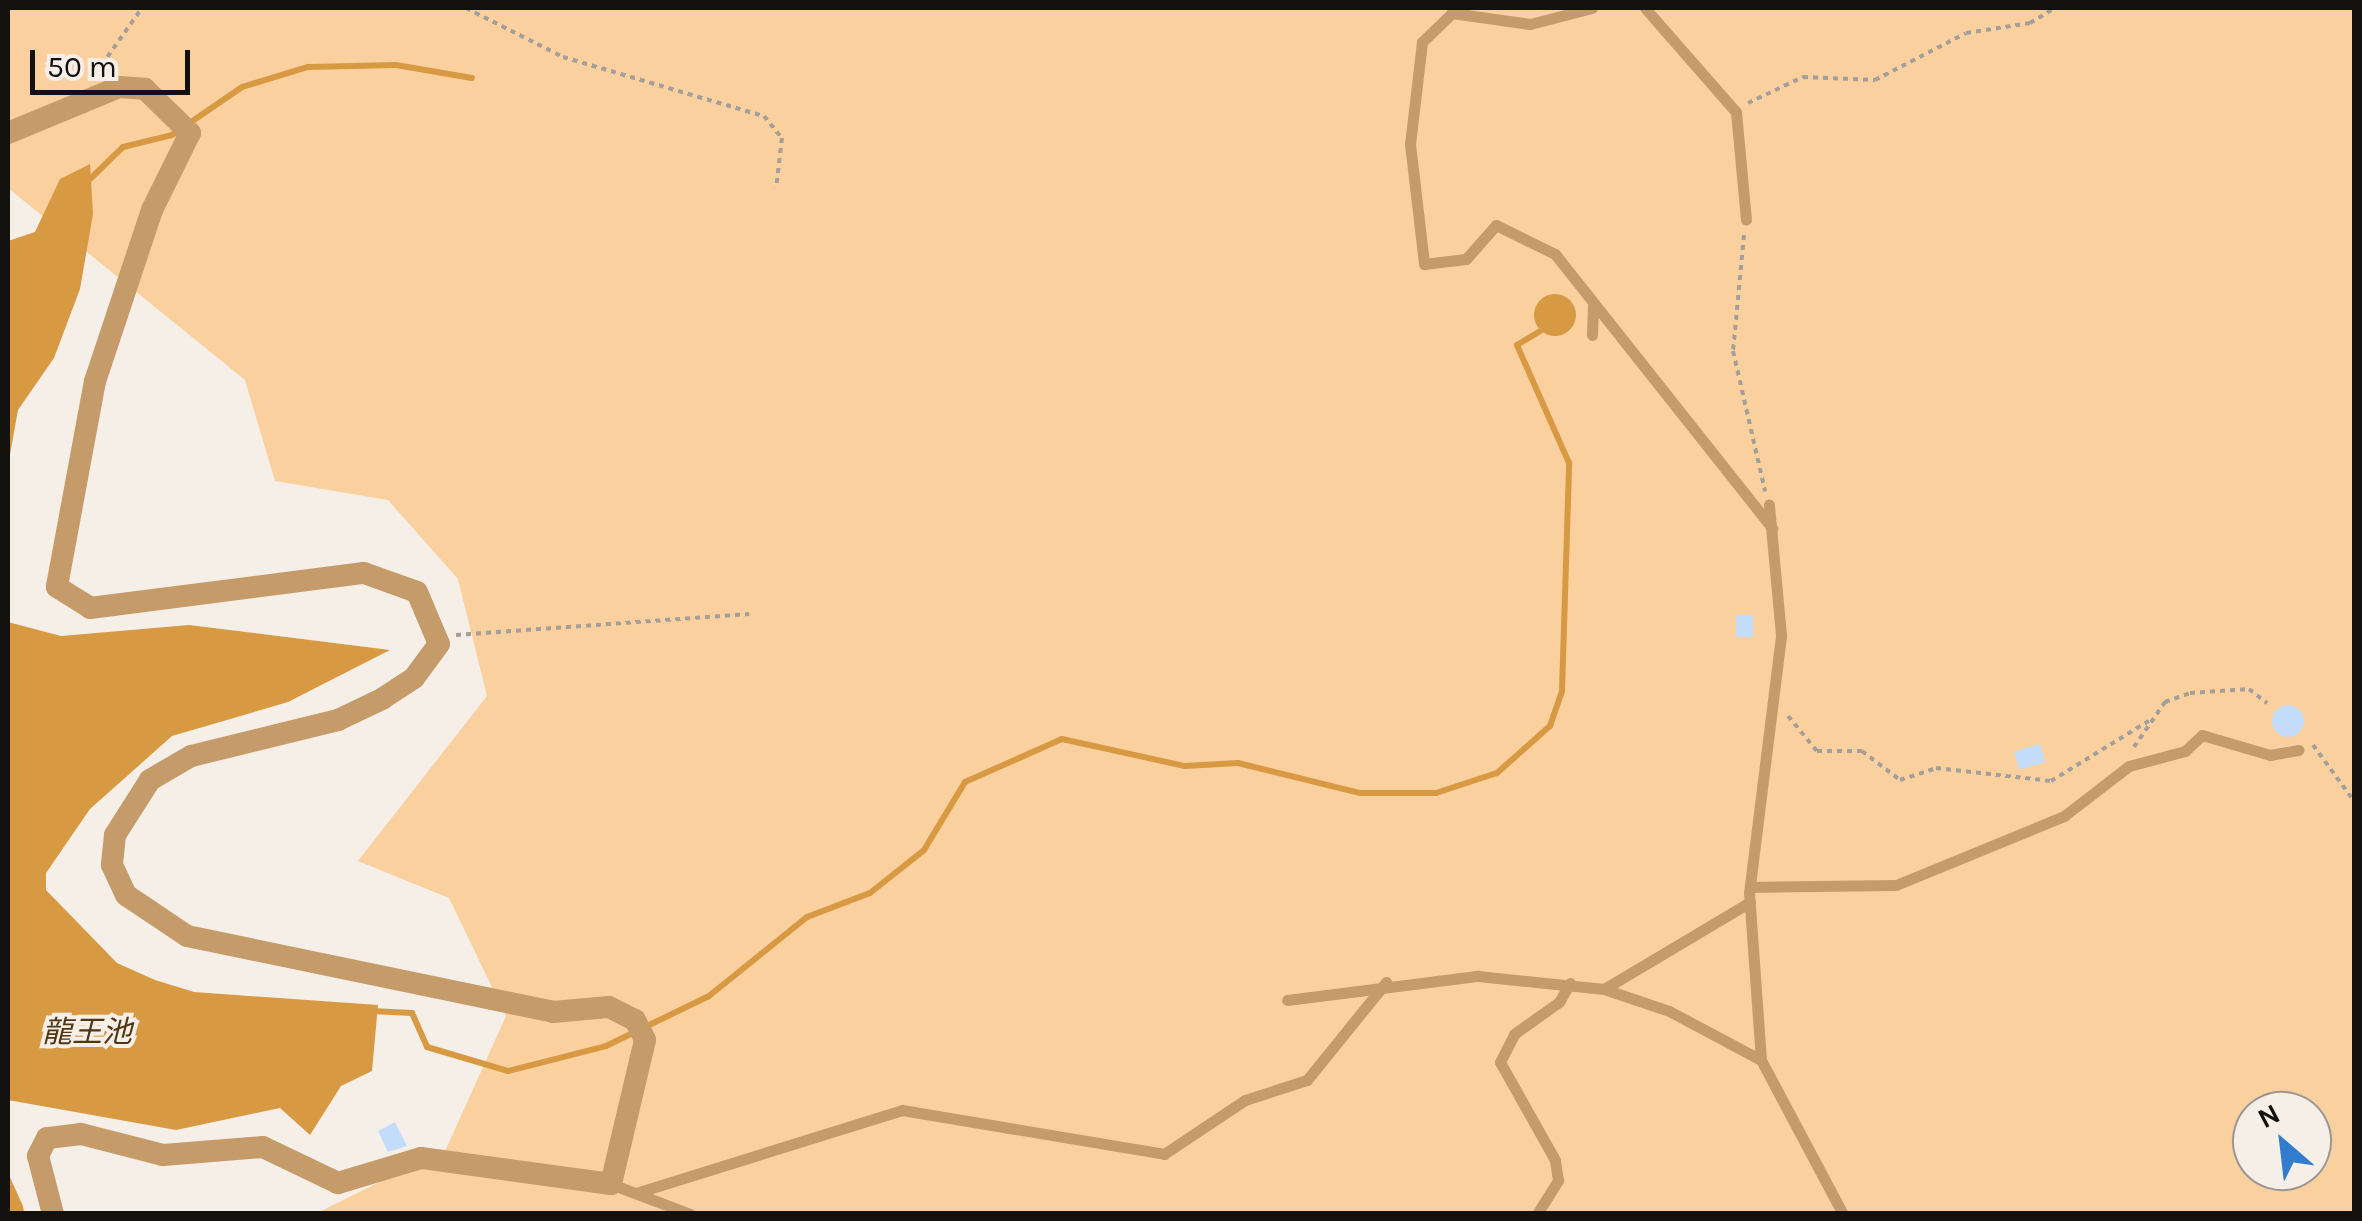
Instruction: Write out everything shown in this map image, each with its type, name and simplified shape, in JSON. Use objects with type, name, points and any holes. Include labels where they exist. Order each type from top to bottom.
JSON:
[{"type":"street","points":[[8,133],[119,87],[145,89],[190,133],[190,149],[152,210],[95,381],[57,587],[90,608],[364,573],[417,592],[438,638],[414,678],[382,699],[192,756],[150,780],[128,807],[112,865],[126,895],[187,936],[553,1012],[609,1007],[634,1020],[644,1059],[611,1184],[421,1158],[338,1183],[263,1147],[162,1155],[81,1134],[48,1138],[38,1156],[54,1214]]},
{"type":"lane","points":[[1592,8],[1564,21],[1452,13],[1436,21],[1411,77],[1410,144],[1424,264],[1466,259],[1503,226],[1570,265],[1593,306],[1772,528]]},
{"type":"lane","points":[[1644,8],[1736,112],[1746,220]]},
{"type":"lane","points":[[1592,334],[1593,306]]},
{"type":"lane","points":[[1770,504],[1775,711],[1750,887],[1761,1060],[1843,1214]]},
{"type":"lane","points":[[1750,887],[1896,884],[2064,816],[2129,766],[2186,751],[2202,735],[2270,755],[2299,750]]},
{"type":"lane","points":[[1604,989],[1750,902]]},
{"type":"lane","points":[[1287,1000],[1444,975],[1570,983],[1604,989],[1728,1037],[1761,1060]]},
{"type":"lane","points":[[639,1192],[902,1110],[1164,1154],[1246,1100],[1307,1080],[1386,982]]},
{"type":"lane","points":[[1538,1214],[1558,1180],[1555,1160],[1500,1062],[1514,1034],[1570,983]]},
{"type":"lane","points":[[611,1184],[690,1214]]},
{"type":"path","points":[[92,78],[142,8]]},
{"type":"path","points":[[466,8],[563,57],[764,116],[782,138],[776,188]]},
{"type":"path","points":[[1736,112],[1775,84],[1876,80],[1966,33],[2030,24],[2055,8]]},
{"type":"path","points":[[1746,220],[1733,351],[1770,504]]},
{"type":"path","points":[[438,638],[749,614]]},
{"type":"path","points":[[1775,711],[1793,718],[1817,751],[1862,751],[1900,780],[1936,768],[2050,781],[2150,720],[2166,702],[2213,686],[2249,688],[2267,703]]},
{"type":"path","points":[[2129,766],[2150,720]]},
{"type":"path","points":[[2299,750],[2323,749],[2354,801]]},
{"type":"shaded area","points":[[8,8],[2354,8],[2354,1213],[317,1213],[446,1149],[506,1016],[449,898],[358,861],[487,696],[458,579],[388,500],[275,481],[245,380],[8,188]]},
{"type":"water","points":[[90,164],[93,214],[80,289],[54,358],[18,410],[8,466],[8,241],[35,232],[60,179]]},
{"type":"water","points":[[1555,294],[1570,300],[1576,315],[1570,330],[1555,336],[1540,330],[1534,315],[1540,300]]},
{"type":"water","name":"龍王池","points":[[8,622],[61,636],[189,625],[390,650],[288,702],[172,736],[90,809],[46,873],[46,890],[117,963],[155,980],[194,992],[378,1005],[372,1071],[341,1086],[310,1135],[280,1108],[176,1130],[8,1100]]},
{"type":"water","points":[[8,1173],[23,1206],[24,1213],[8,1213]]},
{"type":"building","points":[[1736,615],[1753,615],[1753,637],[1736,637]]},
{"type":"building","points":[[2288,705],[2299,710],[2304,721],[2299,732],[2288,737],[2277,732],[2272,721],[2277,710]]},
{"type":"building","points":[[2040,744],[2045,762],[2019,770],[2014,751]]},
{"type":"building","points":[[395,1122],[407,1146],[388,1152],[378,1131]]},
{"type":"waterway","points":[[87,182],[123,147],[172,135],[242,87],[308,67],[396,65],[472,78]]},
{"type":"waterway","points":[[371,1011],[412,1013],[427,1047],[508,1071],[606,1046],[709,996],[807,917],[870,893],[924,850],[965,782],[1062,739],[1185,766],[1238,763],[1360,793],[1436,793],[1497,773],[1550,726],[1562,691],[1569,463],[1517,345],[1545,328]]}]
